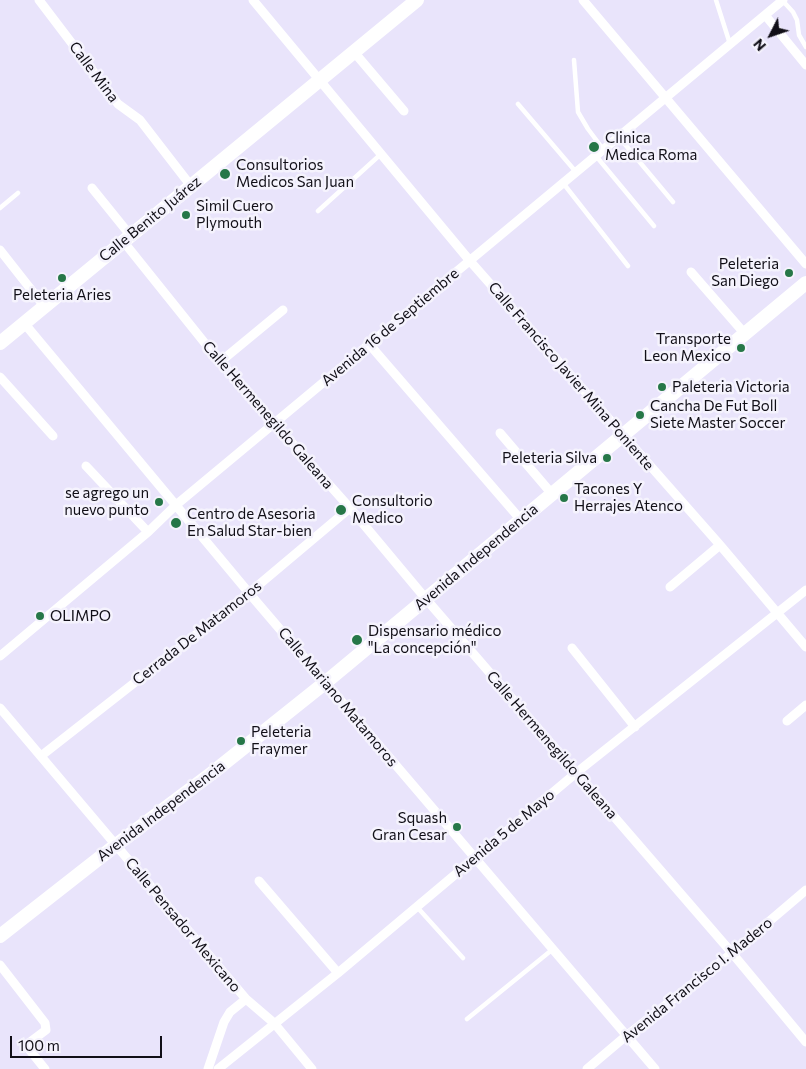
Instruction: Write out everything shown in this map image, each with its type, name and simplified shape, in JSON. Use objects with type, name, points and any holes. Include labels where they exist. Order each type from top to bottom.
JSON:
[{"type":"main road","name":"Calle Benito Juárez","points":[[0,343],[417,0]]},
{"type":"main road","name":"Avenida Independencia","points":[[0,936],[212,773],[326,682],[806,283]]},
{"type":"street","name":"Calle Mina","points":[[40,0],[118,104],[140,120],[191,186]]},
{"type":"street","name":"Calle Francisco Javier Mina Poniente","points":[[253,0],[470,261],[720,545],[806,647]]},
{"type":"street","points":[[583,0],[806,264]]},
{"type":"street","name":"Avenida 16 de Septiembre","points":[[0,656],[369,344],[782,0]]},
{"type":"street","points":[[764,15],[806,65]]},
{"type":"street","points":[[354,52],[404,111]]},
{"type":"street","name":"Calle Hermenegildo Galeana","points":[[92,188],[220,362],[350,508],[576,774],[732,953],[806,1042]]},
{"type":"street","points":[[0,250],[44,306]]},
{"type":"street","points":[[691,272],[744,334]]},
{"type":"street","points":[[220,362],[283,310]]},
{"type":"street","name":"Calle Mariano Matamoros","points":[[24,323],[176,506],[655,1069]]},
{"type":"street","points":[[369,344],[521,520]]},
{"type":"street","points":[[0,377],[53,436]]},
{"type":"street","points":[[500,432],[552,494]]},
{"type":"street","points":[[86,466],[148,532]]},
{"type":"street","name":"Cerrada De Matamoros","points":[[41,756],[249,592],[350,508]]},
{"type":"street","points":[[670,587],[720,545]]},
{"type":"street","name":"Avenida 5 de Mayo","points":[[218,1069],[338,973],[576,774],[806,590]]},
{"type":"street","points":[[572,648],[635,727]]},
{"type":"street","points":[[787,721],[806,704]]},
{"type":"street","name":"Calle Pensador Mexicano","points":[[0,708],[246,999],[274,1023],[312,1069]]},
{"type":"street","points":[[259,881],[338,973]]},
{"type":"street","name":"Avenida Francisco I. Madero","points":[[587,1069],[732,953],[806,890]]},
{"type":"street","points":[[0,965],[45,1023],[46,1030],[30,1042],[28,1048],[45,1069]]},
{"type":"street","points":[[208,1069],[227,1016],[246,999]]},
{"type":"lane","points":[[716,0],[730,44]]},
{"type":"lane","points":[[782,0],[793,12],[806,47]]},
{"type":"lane","points":[[574,60],[578,112],[603,149]]},
{"type":"lane","points":[[518,104],[576,172]]},
{"type":"lane","points":[[618,136],[672,202]]},
{"type":"lane","points":[[318,211],[381,154]]},
{"type":"lane","points":[[596,155],[654,226]]},
{"type":"lane","points":[[563,183],[628,266]]},
{"type":"lane","points":[[0,208],[18,192]]},
{"type":"lane","points":[[416,906],[463,958]]},
{"type":"lane","points":[[468,1019],[553,949]]},
{"type":"place","name":"Clinica Medica Roma","points":[[594,147]]},
{"type":"place","name":"Consultorios Medicos San Juan","points":[[225,174]]},
{"type":"place","name":"Simil Cuero Plymouth","points":[[186,215]]},
{"type":"place","name":"Peleteria San Diego","points":[[789,273]]},
{"type":"place","name":"Peleteria Aries","points":[[62,278]]},
{"type":"place","name":"Transporte Leon Mexico","points":[[741,348]]},
{"type":"place","name":"Paleteria Victoria","points":[[662,387]]},
{"type":"place","name":"Cancha De Fut Boll Siete Master Soccer","points":[[640,415]]},
{"type":"place","name":"Peleteria Silva","points":[[607,458]]},
{"type":"place","name":"Tacones Y Herrajes Atenco","points":[[564,498]]},
{"type":"place","name":"se agrego un nuevo punto","points":[[159,502]]},
{"type":"place","name":"Consultorio Medico","points":[[341,510]]},
{"type":"place","name":"Centro de Asesoria En Salud Star-bien","points":[[176,523]]},
{"type":"place","name":"OLIMPO","points":[[40,616]]},
{"type":"place","name":"Dispensario médico \"La concepción\"","points":[[357,640]]},
{"type":"place","name":"Peleteria Fraymer","points":[[241,741]]},
{"type":"place","name":"Squash Gran Cesar","points":[[457,827]]}]
